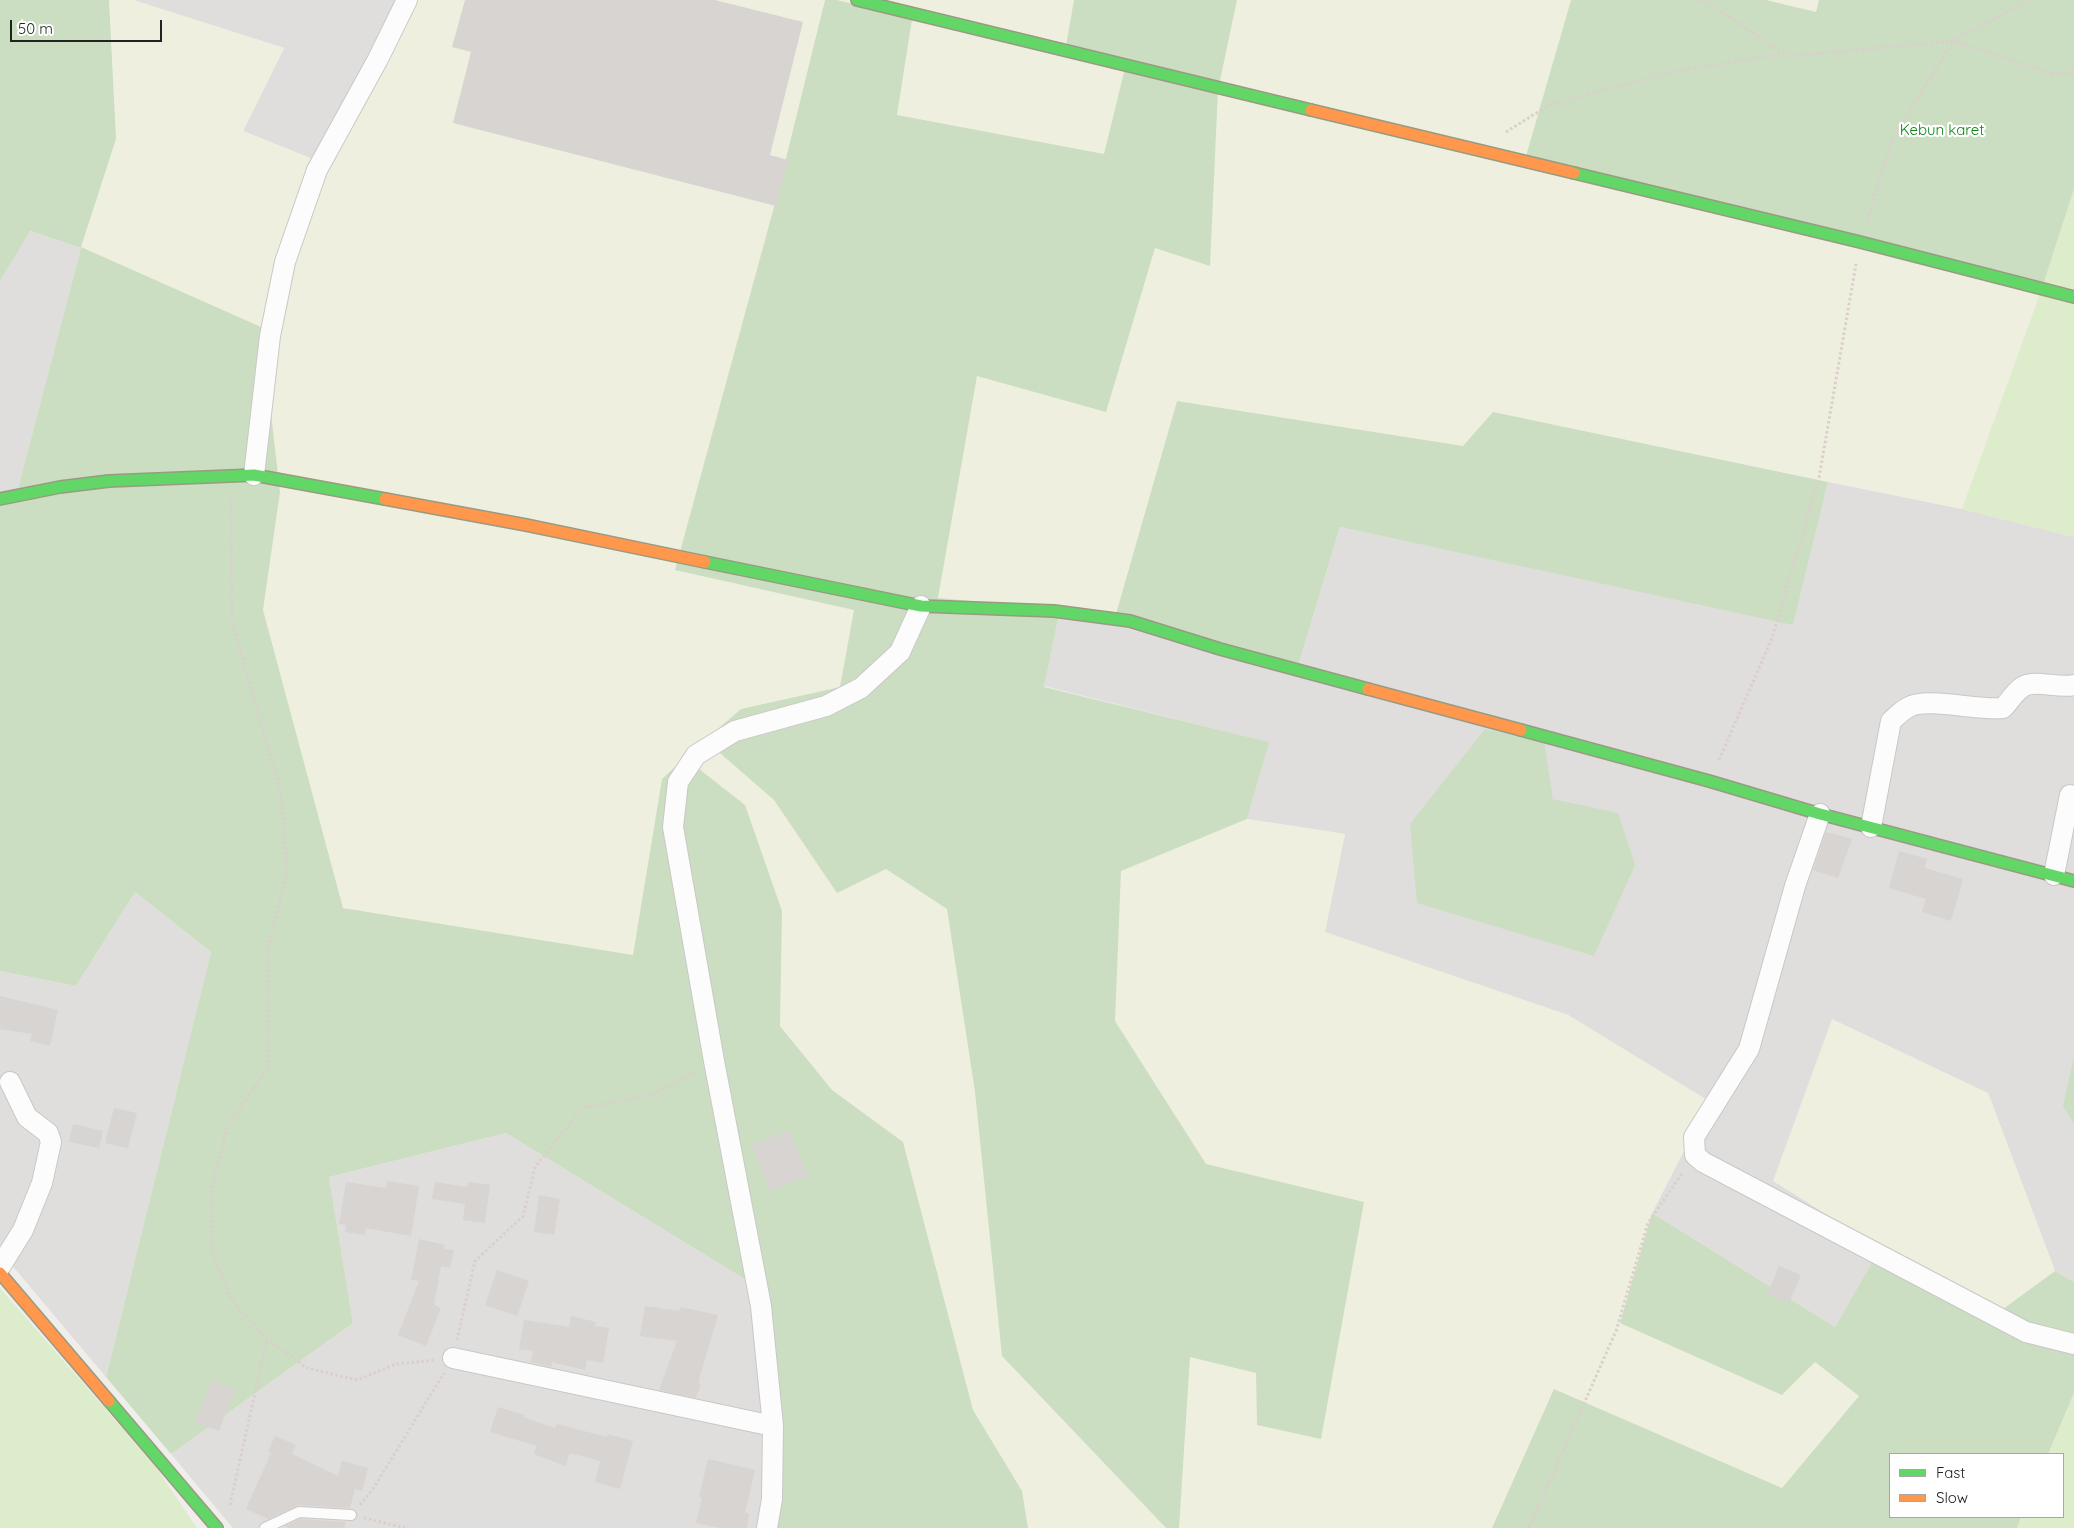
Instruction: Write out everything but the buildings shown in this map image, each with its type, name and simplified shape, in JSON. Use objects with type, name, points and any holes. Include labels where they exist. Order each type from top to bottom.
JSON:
[{"type":"street","points":[[254,475],[270,336],[285,262],[317,170],[378,59],[407,0]]},
{"type":"street","points":[[857,0],[1860,242],[2074,297]]},
{"type":"street","points":[[0,499],[60,487],[109,481],[254,475],[536,527],[921,606],[1054,611],[1130,621],[1230,651],[1709,781],[1820,814],[2074,880]]},
{"type":"street","points":[[768,1528],[772,1499],[773,1426],[761,1306],[714,1062],[673,827],[678,782],[696,755],[735,731],[826,706],[861,688],[900,652],[921,606]]},
{"type":"street","points":[[1871,827],[1890,721],[1910,706],[1926,703],[1991,710],[2003,708],[2022,687],[2029,683],[2065,688],[2074,685]]},
{"type":"street","points":[[2054,875],[2070,795]]},
{"type":"street","points":[[1820,814],[1795,886],[1748,1049],[1694,1137],[1695,1154],[1703,1162],[2026,1332],[2074,1344]]},
{"type":"street","points":[[0,1267],[23,1230],[42,1183],[51,1142],[48,1133],[27,1116],[10,1082]]},
{"type":"street","points":[[0,1273],[217,1528]]},
{"type":"street","points":[[454,1358],[773,1426]]},
{"type":"lane","points":[[265,1528],[299,1512],[351,1515]]},
{"type":"path","points":[[1698,0],[1707,1],[1788,56],[1953,41],[2029,0]]},
{"type":"path","points":[[1953,41],[2052,74],[2074,73]]},
{"type":"path","points":[[1709,781],[1731,736],[1772,638],[1818,478],[1860,242],[1892,140],[1953,41]]},
{"type":"path","points":[[1480,150],[1548,105],[1671,72],[1784,54]]},
{"type":"path","points":[[231,476],[232,622],[281,793],[287,870],[268,949],[268,1067],[228,1126],[211,1190],[211,1248],[231,1299],[267,1339],[307,1368],[357,1380],[396,1364],[454,1358]]},
{"type":"path","points":[[406,1528],[351,1515],[373,1489],[454,1358],[475,1261],[523,1216],[535,1167],[582,1108],[654,1094],[714,1062]]},
{"type":"path","points":[[1528,1528],[1616,1331],[1648,1223],[1695,1154]]},
{"type":"path","points":[[229,1509],[267,1339]]},
{"type":"shaded area","points":[[133,0],[413,0],[325,164],[243,131],[284,48]]},
{"type":"shaded area","points":[[29,231],[81,248],[17,492],[0,495],[0,281]]},
{"type":"shaded area","points":[[1828,482],[1962,509],[2074,537],[2074,1282],[2055,1271],[1988,1093],[1880,1248],[1835,1327],[1652,1213],[1709,1102],[1568,1015],[1324,932],[1345,834],[1247,819],[1268,742],[1044,686],[1060,609],[1298,666],[1340,527],[1793,624]]},
{"type":"shaded area","points":[[135,892],[211,952],[106,1377],[0,1251],[0,971],[76,986]]},
{"type":"shaded area","points":[[506,1133],[756,1286],[776,1528],[233,1528],[171,1454],[353,1323],[329,1177]]},
{"type":"green space","points":[[0,0],[109,0],[116,139],[81,247],[261,327],[280,492],[263,610],[343,908],[633,955],[662,779],[685,758],[745,805],[782,911],[780,1026],[832,1090],[903,1142],[973,1410],[1022,1491],[1028,1528],[776,1528],[756,1286],[506,1133],[329,1177],[353,1323],[171,1454],[106,1377],[211,952],[135,892],[76,986],[0,971],[0,495],[17,492],[81,248],[30,231],[0,281]]},
{"type":"green space","points":[[109,0],[133,0],[284,48],[243,131],[325,164],[413,0],[825,0],[774,207],[675,570],[855,610],[840,687],[741,709],[705,740],[774,799],[837,893],[886,869],[947,909],[975,1092],[1002,1356],[1166,1528],[1028,1528],[1022,1491],[973,1410],[903,1142],[832,1089],[780,1026],[782,911],[662,779],[633,955],[343,908],[263,610],[280,492],[81,248],[116,139]]},
{"type":"green space","points":[[825,0],[837,0],[912,19],[897,115],[1104,154],[1126,64],[1066,46],[1074,0],[1237,0],[1218,90],[1210,266],[1155,248],[1106,412],[977,376],[938,598],[1060,609],[1044,687],[1269,742],[1247,819],[1121,871],[1115,1021],[1206,1164],[1364,1202],[1321,1439],[1257,1425],[1256,1373],[1190,1357],[1179,1528],[1166,1528],[1002,1356],[975,1092],[947,909],[886,869],[837,893],[774,800],[705,740],[741,709],[840,687],[854,610],[675,570],[774,207]]},
{"type":"green space","points":[[837,0],[1074,0],[1066,46],[1126,63],[1104,155],[897,115],[912,19]]},
{"type":"green space","points":[[1237,0],[1571,0],[1525,163],[2042,288],[1962,509],[1493,412],[1464,446],[1177,401],[1116,614],[938,598],[977,375],[1106,412],[1155,248],[1210,266],[1218,90]]},
{"type":"green space","name":"Kebun karet","points":[[1571,0],[1766,0],[1816,12],[1819,0],[2074,0],[2074,189],[2042,288],[1524,163]]},
{"type":"green space","points":[[1766,0],[1819,0],[1816,12]]},
{"type":"green space","points":[[2074,189],[2074,537],[1962,509],[2042,288]]},
{"type":"green space","points":[[1177,401],[1463,446],[1493,412],[1828,482],[1793,625],[1340,527],[1298,666],[1116,614]]},
{"type":"green space","points":[[1485,729],[1544,741],[1553,799],[1618,813],[1635,865],[1594,956],[1417,903],[1410,824]]},
{"type":"green space","points":[[1247,819],[1345,834],[1325,932],[1568,1015],[1709,1101],[1652,1213],[1620,1323],[1815,1362],[1859,1395],[1783,1488],[1555,1389],[1492,1528],[1179,1528],[1190,1357],[1256,1373],[1257,1425],[1321,1438],[1364,1203],[1206,1164],[1115,1021],[1121,871]]},
{"type":"green space","points":[[1832,1019],[1988,1093],[2055,1271],[1999,1312],[1880,1248],[1773,1181]]},
{"type":"green space","points":[[2074,1057],[2074,1124],[2063,1106]]},
{"type":"green space","points":[[1652,1213],[1835,1327],[1880,1248],[1999,1312],[2055,1271],[2074,1282],[2074,1393],[2048,1453],[1889,1453],[1889,1518],[2021,1518],[2017,1528],[1492,1528],[1554,1389],[1782,1488],[1859,1396],[1815,1362],[1782,1395],[1620,1323]]},
{"type":"green space","points":[[0,1288],[155,1466],[197,1528],[0,1528]]},
{"type":"green space","points":[[2074,1393],[2074,1528],[2017,1528],[2021,1518],[2064,1518],[2064,1453],[2048,1453]]},
{"type":"traffic: fast","points":[[857,0],[1311,110]]},
{"type":"traffic: fast","points":[[1574,173],[1860,242],[2074,297]]},
{"type":"traffic: fast","points":[[0,499],[60,487],[109,481],[254,475],[385,499]]},
{"type":"traffic: fast","points":[[705,562],[921,606],[1054,611],[1130,621],[1220,649],[1368,689]]},
{"type":"traffic: fast","points":[[1521,730],[1709,781],[1820,814],[2074,881]]},
{"type":"traffic: fast","points":[[109,1401],[217,1528]]},
{"type":"traffic: slow","points":[[1311,110],[1574,173]]},
{"type":"traffic: slow","points":[[385,499],[526,525],[705,562]]},
{"type":"traffic: slow","points":[[1368,689],[1521,730]]},
{"type":"traffic: slow","points":[[0,1273],[109,1401]]}]
